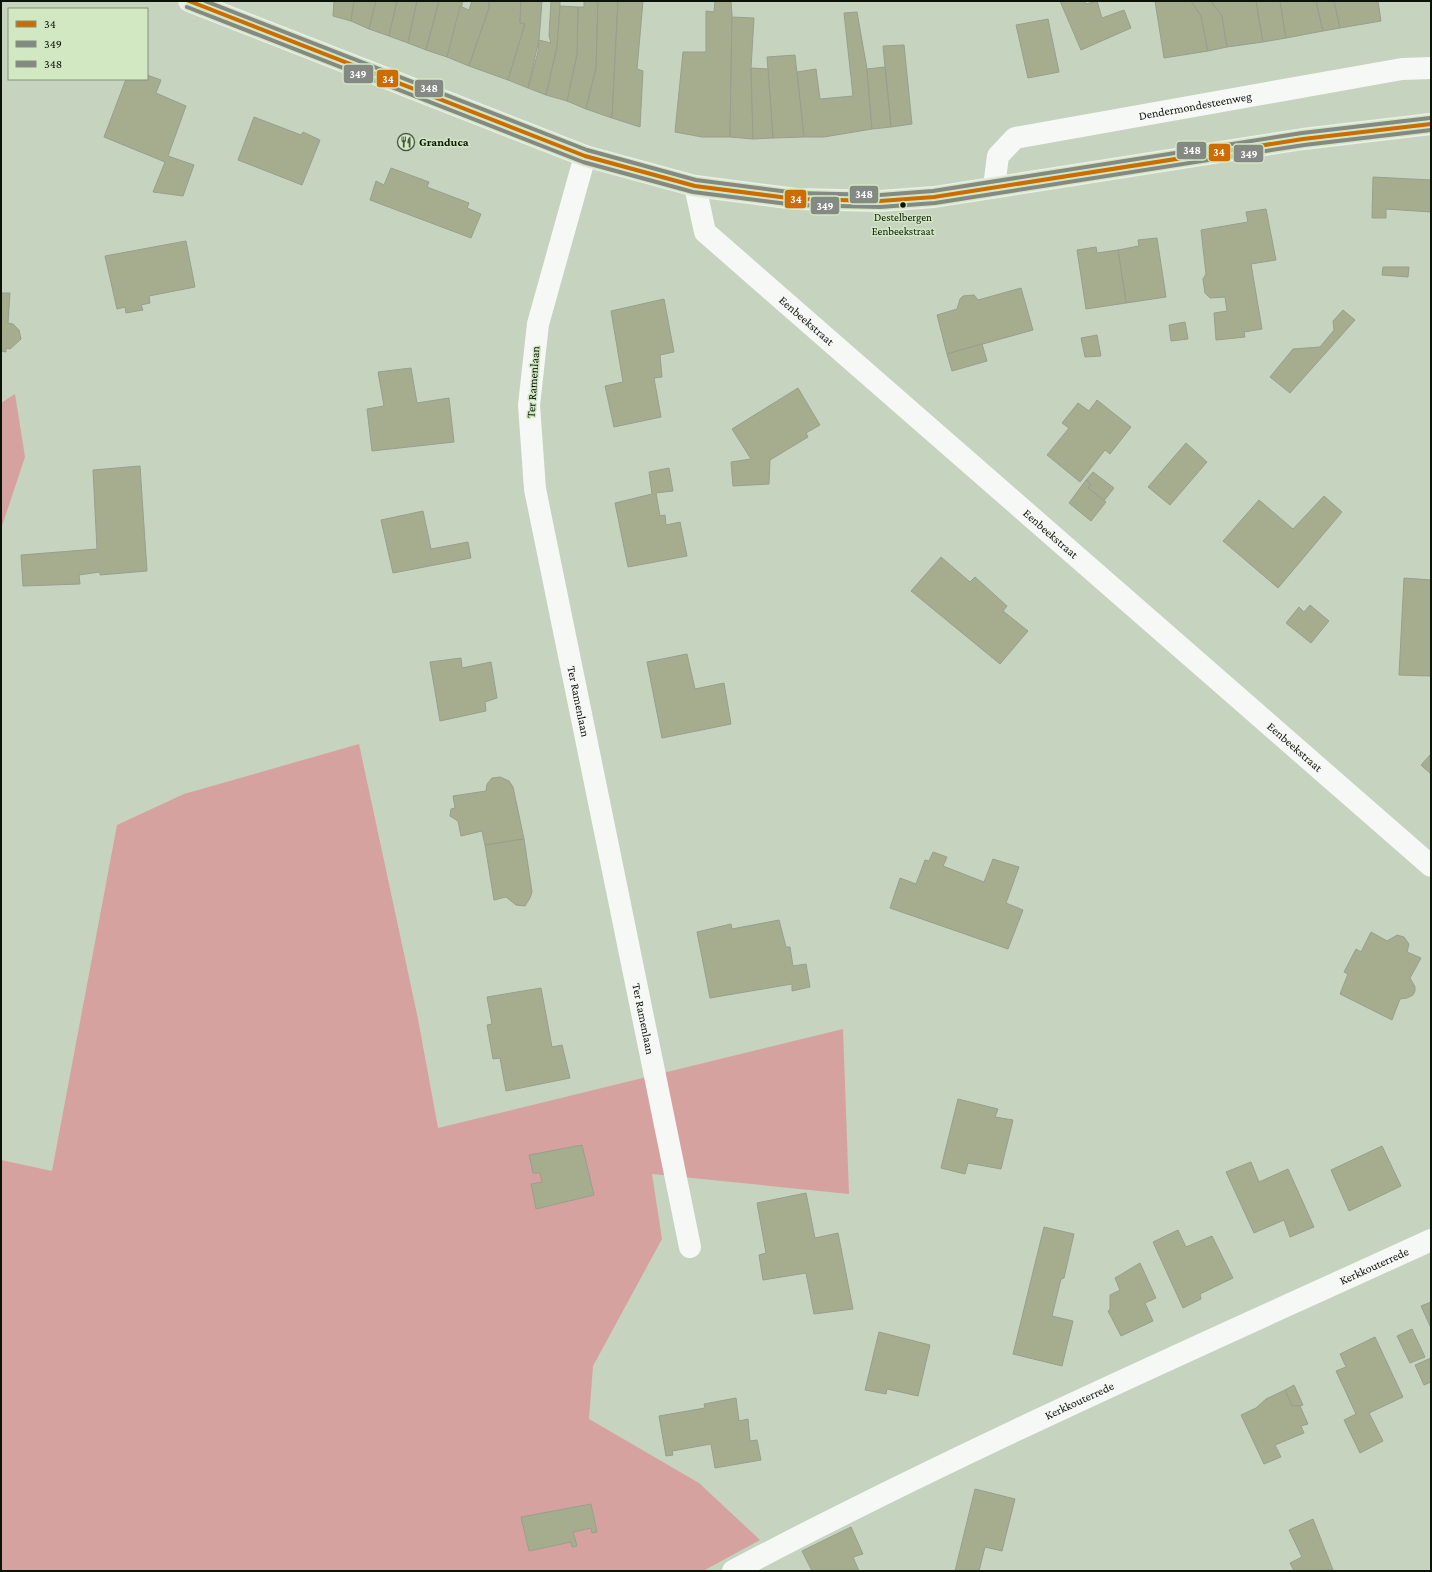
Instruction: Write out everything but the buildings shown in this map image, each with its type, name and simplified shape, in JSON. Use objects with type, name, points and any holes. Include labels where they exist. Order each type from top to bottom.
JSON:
[{"type":"main road","points":[[189,1],[585,156],[695,186],[796,199],[880,201],[934,197],[1303,139],[1431,124]]},
{"type":"street","name":"Dendermondesteenweg","points":[[994,187],[998,156],[1015,138],[1402,69],[1431,68]]},
{"type":"street","name":"Ter Ramenlaan","points":[[585,156],[538,324],[529,405],[535,489],[690,1247]]},
{"type":"street","name":"Eenbeekstraat","points":[[695,186],[705,232],[1431,866]]},
{"type":"street","name":"Kerkkouterrede","points":[[733,1571],[840,1514],[1210,1341],[1431,1240]]},
{"type":"shaded area","points":[[15,394],[25,457],[1,529],[1,403]]},
{"type":"shaded area","points":[[359,744],[418,1019],[438,1128],[843,1029],[849,1194],[652,1174],[662,1239],[593,1366],[589,1419],[699,1483],[760,1540],[703,1571],[1,1571],[1,1160],[52,1171],[117,825],[184,794]]},
{"type":"transit line","name":"34","points":[[189,1],[585,156],[695,186],[796,199],[880,201],[934,197],[1303,139],[1431,124]]},
{"type":"transit line","name":"348","points":[[205,1],[587,150],[696,180],[796,193],[880,195],[933,191],[1302,133],[1430,118]]},
{"type":"transit line","name":"349","points":[[187,7],[583,162],[693,192],[796,205],[880,207],[935,203],[1304,145],[1431,130]]},
{"type":"place","name":"Granduca","points":[[406,142]]},
{"type":"place","name":"Destelbergen Eenbeekstraat","points":[[903,205]]}]
